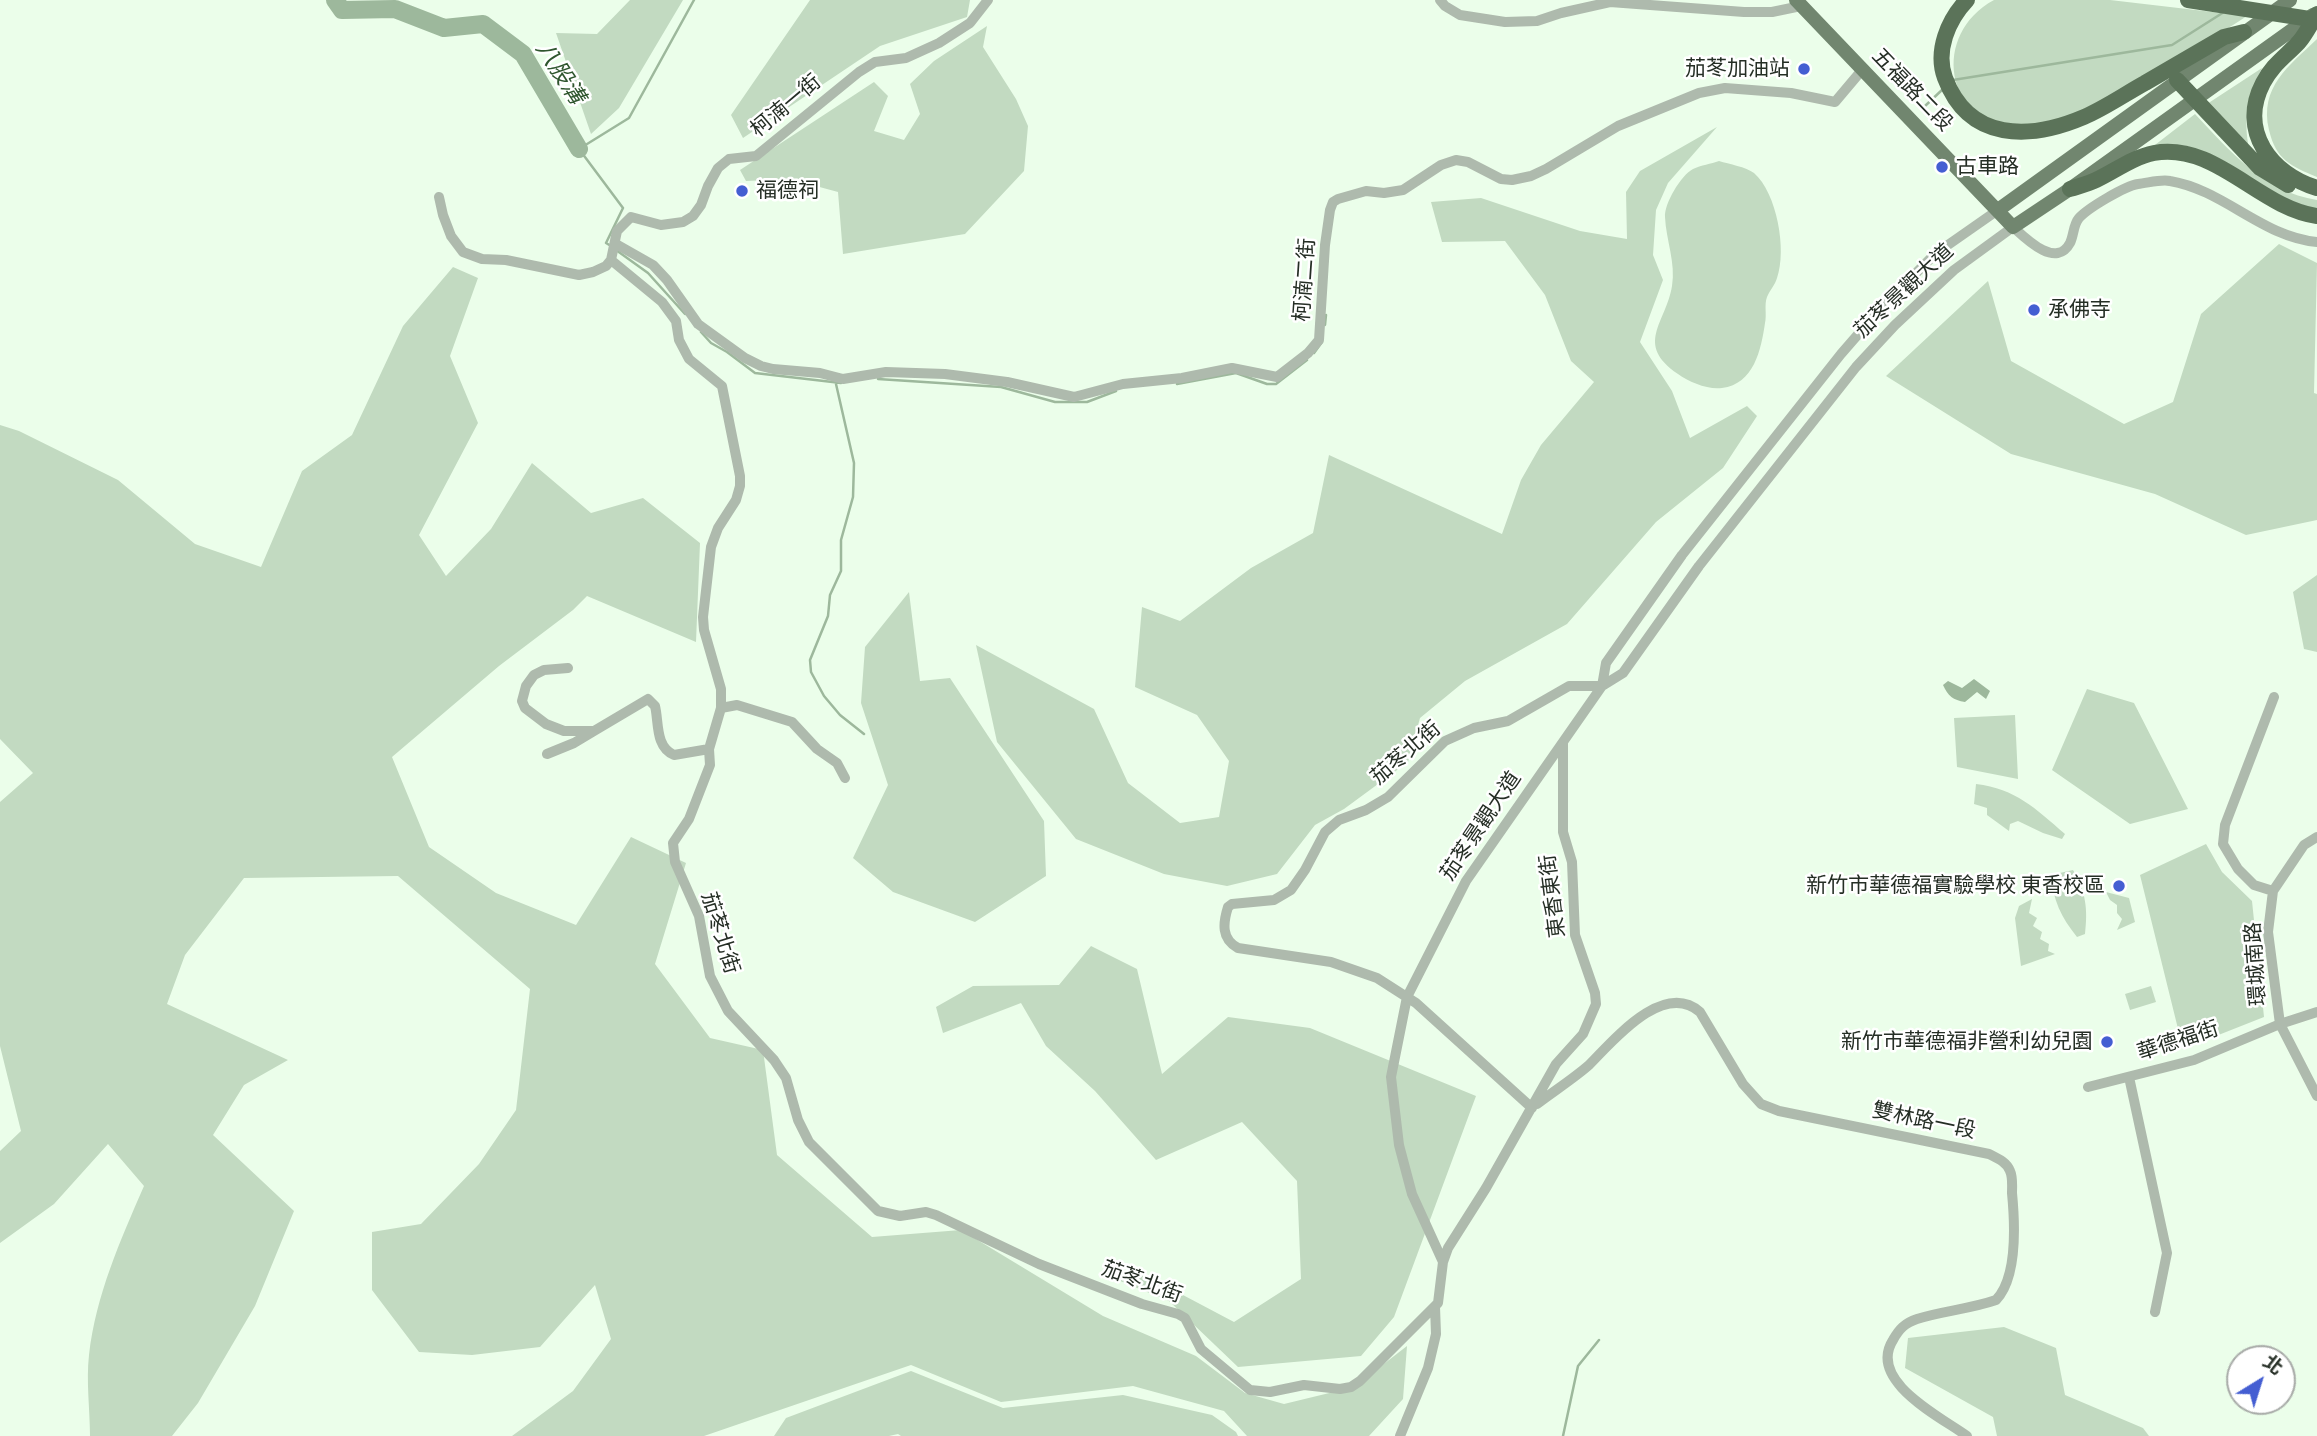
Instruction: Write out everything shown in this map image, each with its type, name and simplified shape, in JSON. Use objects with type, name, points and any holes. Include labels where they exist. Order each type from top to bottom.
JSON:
[{"type":"highway","points":[[1967,0],[1946,34],[1941,55],[1948,86],[1970,117],[2002,132],[2049,129],[2085,117],[2224,37],[2244,32]]},
{"type":"highway","points":[[2188,0],[2317,20]]},
{"type":"highway","points":[[2317,13],[2300,41],[2274,65],[2262,83],[2254,115],[2258,136],[2268,157],[2291,177],[2317,188]]},
{"type":"highway","points":[[2177,80],[2260,168],[2296,189],[2317,193]]},
{"type":"highway","points":[[2070,189],[2152,154],[2182,153],[2215,164],[2283,205],[2317,216]]},
{"type":"main road","name":"茄苳景觀大道","points":[[1998,209],[2290,0]]},
{"type":"main road","name":"五福路二段","points":[[1798,3],[2013,227]]},
{"type":"main road","name":"茄苳景觀大道","points":[[2013,227],[2317,13]]},
{"type":"street","name":"柯湳一街","points":[[611,260],[617,231],[631,217],[661,225],[682,222],[693,216],[718,168],[729,159],[756,156],[859,72],[875,62],[906,58],[939,43],[970,23],[988,0]]},
{"type":"street","points":[[1440,0],[1460,15],[1505,22],[1537,21],[1610,2],[1744,12],[1772,12],[1798,3]]},
{"type":"street","name":"柯湳二街","points":[[616,244],[653,265],[698,324],[745,358],[773,369],[820,373],[843,379],[886,372],[945,374],[1007,382],[1074,397],[1123,384],[1182,378],[1232,368],[1277,377],[1308,353],[1319,340],[1325,245],[1330,210],[1333,202],[1338,199],[1366,191],[1384,193],[1403,190],[1414,186],[1441,165],[1456,160],[1468,162],[1501,179],[1531,176],[1546,170],[1618,126],[1699,93],[1725,88],[1755,89],[1835,102],[1863,69]]},
{"type":"street","points":[[2013,227],[2041,251],[2059,253],[2067,247],[2074,235],[2076,221],[2086,212],[2132,185],[2168,180],[2216,196],[2270,229],[2305,241],[2317,242]]},
{"type":"street","points":[[439,197],[451,236],[463,252],[473,256],[579,275],[606,266],[611,260]]},
{"type":"street","name":"茄苳景觀大道","points":[[1602,686],[1606,663],[1682,555],[1841,354],[1881,308],[1935,254],[1998,209]]},
{"type":"street","name":"茄苳景觀大道","points":[[1443,1262],[1412,1194],[1399,1145],[1391,1077],[1407,998],[1466,881],[1602,686],[1623,673],[1699,566],[1856,367],[1895,325],[1954,270],[2013,227]]},
{"type":"street","name":"茄苳北街","points":[[611,260],[662,302],[676,321],[679,340],[689,359],[722,386],[726,396],[740,486],[736,500],[718,528],[711,547],[703,617],[704,630],[721,689],[721,708],[709,749],[710,765],[689,819],[673,843],[674,862],[699,916],[710,976],[728,1011],[774,1060],[786,1078],[798,1120],[809,1142],[878,1211],[900,1216],[926,1212],[936,1215],[1039,1264],[1142,1304],[1178,1314],[1185,1318],[1201,1349],[1250,1390],[1262,1392],[1304,1385],[1340,1389],[1351,1387],[1372,1370],[1435,1307]]},
{"type":"street","points":[[568,668],[544,670],[534,675],[526,686],[522,701],[525,708],[546,724],[564,731],[594,731]]},
{"type":"street","name":"茄苳北街","points":[[1532,1108],[1407,998],[1377,978],[1342,965],[1238,948],[1225,936],[1223,922],[1227,907],[1232,904],[1274,900],[1291,890],[1325,832],[1339,820],[1366,810],[1388,797],[1445,741],[1474,728],[1508,721],[1569,686],[1602,686]]},
{"type":"street","points":[[2273,891],[2255,884],[2238,869],[2223,844],[2225,825],[2274,696]]},
{"type":"street","points":[[547,754],[574,743],[648,699],[655,706],[657,726],[663,746],[669,754],[709,749]]},
{"type":"street","points":[[721,708],[737,705],[792,722],[817,749],[836,763],[845,778]]},
{"type":"street","name":"東香東街","points":[[1532,1108],[1556,1064],[1583,1034],[1596,1004],[1595,993],[1575,935],[1572,862],[1563,832],[1563,742]]},
{"type":"street","name":"環城南路","points":[[2315,1089],[2280,1024],[2268,932],[2273,891],[2304,845],[2317,837]]},
{"type":"street","name":"雙林路一段","points":[[1532,1108],[1588,1065],[1629,1025],[1656,1007],[1685,1004],[1694,1006],[1700,1012],[1743,1084],[1761,1104],[1779,1111],[1989,1154],[2002,1160],[2010,1171],[2014,1222],[2012,1257],[2005,1291],[1996,1300],[1916,1319],[1902,1326],[1886,1354],[1888,1370],[1898,1384],[1929,1412],[1968,1436]]},
{"type":"street","name":"華德福街","points":[[2088,1087],[2194,1060],[2280,1024],[2317,1012]]},
{"type":"street","points":[[2129,1077],[2167,1253],[2155,1312]]},
{"type":"street","points":[[1400,1436],[1427,1368],[1436,1334],[1435,1307],[1448,1248],[1532,1108]]},
{"type":"shaded area","points":[[630,0],[683,0],[619,108],[591,134],[556,33],[597,34]]},
{"type":"shaded area","points":[[810,0],[970,0],[967,17],[880,46],[743,138],[731,115]]},
{"type":"shaded area","points":[[1994,0],[2110,0],[2247,16],[2088,110],[2061,120],[2024,125],[1997,122],[1977,113],[1963,97],[1955,78],[1954,56],[1960,35],[1973,16]]},
{"type":"shaded area","points":[[987,26],[983,47],[1016,99],[1028,126],[1024,171],[965,234],[843,254],[838,192],[790,179],[746,181],[740,170],[874,82],[888,96],[874,131],[904,140],[920,114],[910,84],[934,61]]},
{"type":"shaded area","points":[[2317,39],[2317,177],[2292,165],[2280,155],[2272,140],[2267,115],[2268,101],[2279,78]]},
{"type":"shaded area","points":[[2262,68],[2248,111],[2247,133],[2251,156],[2207,104]]},
{"type":"shaded area","points":[[2195,114],[2249,168],[2280,188],[2317,200],[2317,209],[2285,200],[2222,160],[2187,146],[2169,144],[2151,148]]},
{"type":"shaded area","points":[[1717,127],[1668,183],[1656,210],[1653,255],[1663,280],[1640,342],[1672,391],[1690,438],[1747,406],[1757,416],[1723,468],[1656,522],[1567,624],[1465,681],[1420,718],[1408,762],[1344,809],[1315,825],[1277,874],[1227,886],[1164,874],[1076,839],[997,742],[976,645],[1094,709],[1128,783],[1180,823],[1219,817],[1229,761],[1197,715],[1135,687],[1142,607],[1180,621],[1251,568],[1313,533],[1329,455],[1502,534],[1521,480],[1541,445],[1594,382],[1571,361],[1545,295],[1505,241],[1442,242],[1431,202],[1481,198],[1580,231],[1627,239],[1626,192],[1640,171]]},
{"type":"shaded area","points":[[1719,161],[1751,171],[1762,182],[1774,208],[1781,253],[1777,278],[1766,300],[1766,320],[1754,364],[1742,380],[1722,388],[1711,388],[1678,374],[1665,363],[1655,343],[1673,277],[1665,217],[1667,205],[1688,172]]},
{"type":"shaded area","points":[[2279,244],[2317,263],[2314,393],[2317,394],[2317,520],[2246,535],[2155,494],[2011,454],[1886,376],[1988,281],[2011,361],[2124,424],[2173,402],[2201,314]]},
{"type":"shaded area","points":[[453,267],[478,278],[450,356],[478,423],[419,535],[446,576],[491,529],[532,463],[591,513],[643,498],[700,543],[696,642],[587,596],[392,757],[429,847],[496,893],[576,925],[631,837],[686,863],[655,964],[710,1038],[763,1050],[777,1155],[872,1237],[961,1230],[1103,1316],[1196,1356],[1245,1393],[1284,1404],[1354,1387],[1407,1346],[1403,1399],[1369,1436],[1247,1436],[1224,1411],[1133,1386],[1001,1402],[911,1365],[704,1436],[512,1436],[573,1391],[611,1339],[595,1285],[540,1347],[472,1355],[419,1352],[372,1290],[372,1232],[421,1224],[479,1164],[516,1110],[530,989],[398,876],[244,878],[185,955],[167,1004],[288,1060],[244,1085],[213,1135],[294,1211],[255,1306],[198,1403],[172,1436],[90,1436],[88,1375],[92,1333],[110,1269],[144,1186],[108,1144],[54,1204],[0,1243],[0,1151],[21,1131],[0,1046],[0,802],[33,773],[0,739],[0,425],[19,431],[118,480],[195,544],[261,567],[302,471],[352,435],[403,326]]},
{"type":"shaded area","points":[[2317,575],[2317,652],[2304,649],[2293,592]]},
{"type":"shaded area","points":[[909,592],[920,681],[950,678],[1044,821],[1046,876],[975,922],[893,892],[853,858],[888,785],[861,703],[865,647]]},
{"type":"shaded area","points":[[1974,679],[1990,691],[1986,699],[1977,692],[1965,702],[1957,700],[1949,695],[1943,685],[1948,681],[1962,688]]},
{"type":"shaded area","points":[[2087,689],[2134,703],[2188,809],[2130,824],[2052,770]]},
{"type":"shaded area","points":[[2015,715],[2018,779],[1957,767],[1954,718]]},
{"type":"shaded area","points":[[1976,784],[2003,790],[2024,801],[2065,834],[2062,839],[2018,821],[2010,824],[2009,831],[1987,815],[1987,808],[1974,804]]},
{"type":"shaded area","points":[[2206,844],[2222,872],[2252,901],[2264,1017],[2183,1049],[2140,875]]},
{"type":"shaded area","points":[[2073,870],[2081,886],[2086,909],[2085,934],[2077,937],[2059,908],[2051,875]]},
{"type":"shaded area","points":[[2106,892],[2129,898],[2135,922],[2117,930],[2122,919],[2117,913],[2117,905],[2110,900]]},
{"type":"shaded area","points":[[2032,899],[2029,913],[2037,918],[2033,926],[2042,932],[2040,939],[2049,944],[2048,951],[2055,954],[2021,966],[2015,918],[2019,906]]},
{"type":"shaded area","points":[[1091,946],[1137,969],[1162,1074],[1228,1017],[1310,1028],[1476,1096],[1394,1317],[1361,1356],[1238,1367],[1169,1301],[1108,1276],[1109,1270],[1114,1268],[1147,1276],[1234,1322],[1301,1279],[1297,1181],[1242,1122],[1156,1160],[1095,1091],[1046,1046],[1021,1003],[943,1033],[936,1007],[973,986],[1059,985]]},
{"type":"shaded area","points":[[2151,986],[2156,1002],[2130,1010],[2125,994]]},
{"type":"shaded area","points":[[2004,1327],[2056,1348],[2065,1395],[2143,1428],[2149,1436],[1997,1436],[1993,1417],[1905,1368],[1908,1338]]},
{"type":"shaded area","points":[[911,1371],[1003,1408],[1123,1395],[1212,1415],[1238,1436],[774,1436],[786,1418]]},
{"type":"waterway","name":"八股溝","points":[[335,0],[342,10],[395,9],[444,28],[483,24],[523,54],[579,149]]},
{"type":"waterway","points":[[611,246],[606,243],[623,208],[579,149],[629,118],[694,0]]},
{"type":"waterway","points":[[1953,80],[2172,45],[2224,12]]},
{"type":"waterway","points":[[1925,106],[1943,89]]},
{"type":"waterway","points":[[616,250],[648,273],[685,314]]},
{"type":"waterway","points":[[1325,325],[1326,315]]},
{"type":"waterway","points":[[701,332],[711,343],[755,373],[841,383]]},
{"type":"waterway","points":[[1314,353],[1322,342]]},
{"type":"waterway","points":[[1177,384],[1236,373],[1267,384],[1276,384],[1307,360]]},
{"type":"waterway","points":[[878,379],[1001,387],[1055,402],[1087,402],[1116,391]]},
{"type":"waterway","points":[[836,384],[854,463],[853,497],[841,540],[841,571],[830,595],[828,616],[810,660],[811,672],[824,696],[840,715],[864,734]]},
{"type":"waterway","points":[[1563,1436],[1578,1366],[1599,1340]]},
{"type":"place","name":"茄苳加油站","points":[[1804,69]]},
{"type":"place","name":"古車路","points":[[1942,167]]},
{"type":"place","name":"福德祠","points":[[742,191]]},
{"type":"place","name":"承佛寺","points":[[2034,310]]},
{"type":"place","name":"新竹市華德福實驗學校 東香校區","points":[[2119,886]]},
{"type":"place","name":"新竹市華德福非營利幼兒園","points":[[2107,1042]]}]
